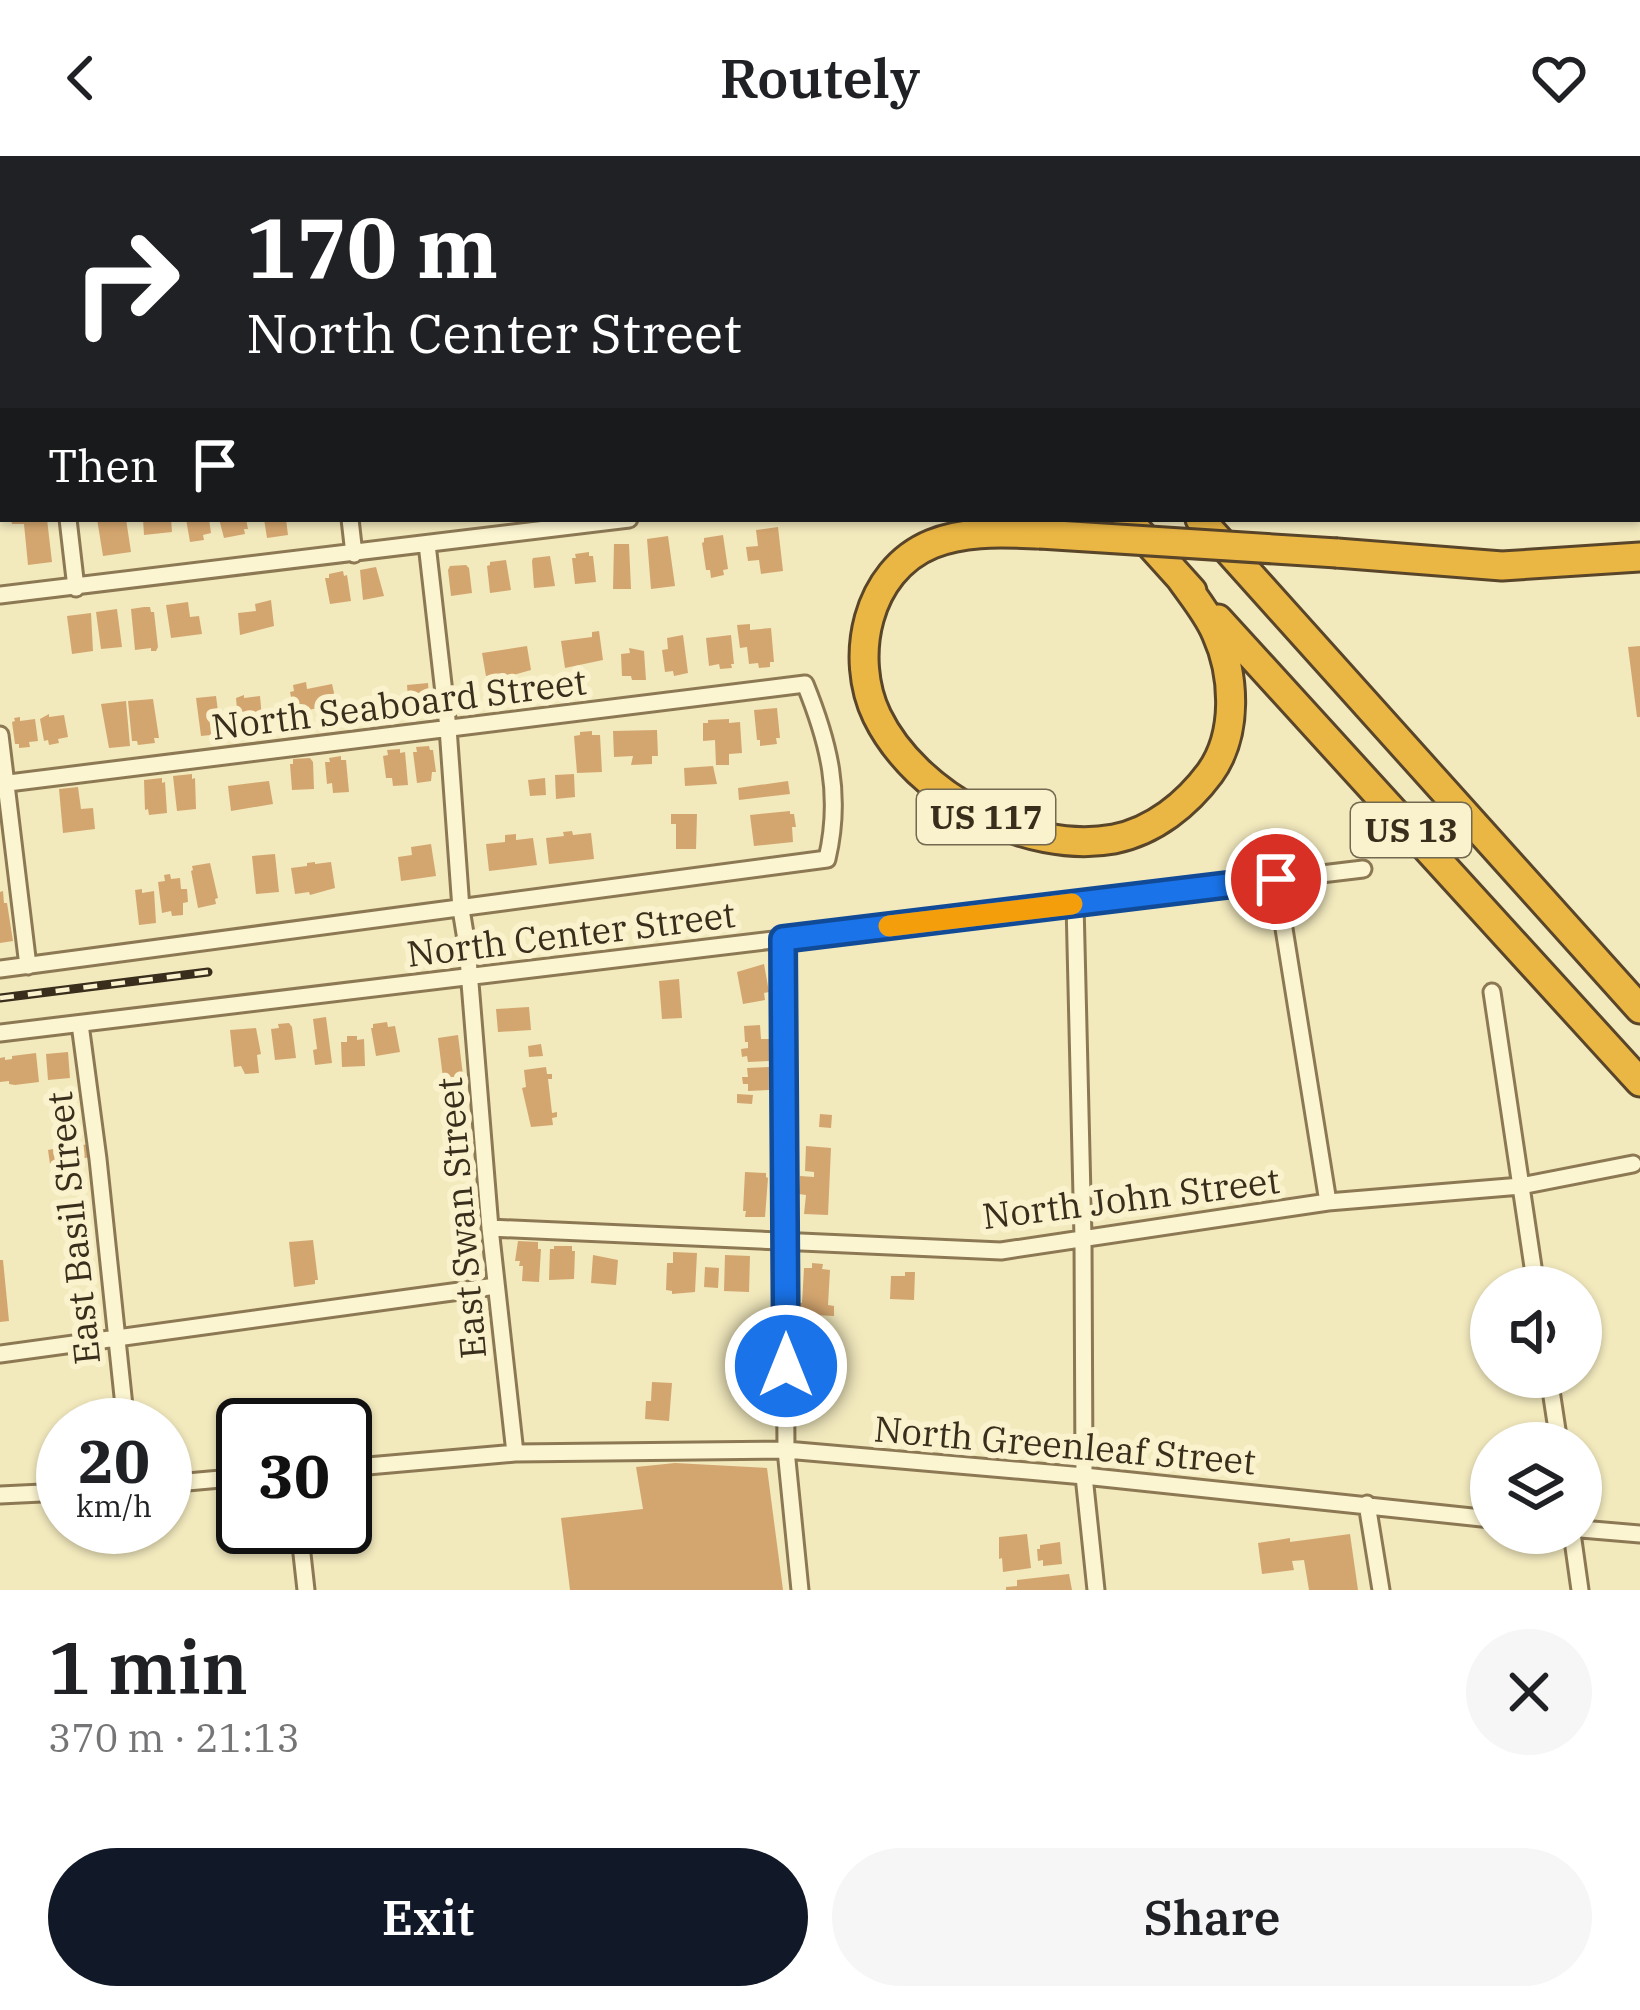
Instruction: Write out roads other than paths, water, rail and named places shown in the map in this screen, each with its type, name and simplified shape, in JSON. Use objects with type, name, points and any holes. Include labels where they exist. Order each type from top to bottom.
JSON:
[{"type":"highway","name":"US 13","points":[[1130,522],[1640,1082]]},
{"type":"highway","name":"US 13","points":[[1203,522],[1640,1009]]},
{"type":"highway","name":"US 117","points":[[1181,579],[1214,627],[1224,651],[1232,702],[1215,766],[1172,814],[1117,838],[1060,841],[1029,835],[964,806],[917,769],[877,717],[862,653],[869,615],[883,587],[904,562],[929,545],[961,536],[1040,534],[1502,566],[1640,556]]},
{"type":"street","points":[[68,522],[76,588]]},
{"type":"street","points":[[350,522],[354,554]]},
{"type":"street","points":[[0,595],[582,522]]},
{"type":"street","name":"East Swan Street","points":[[427,544],[515,1453]]},
{"type":"street","name":"North Seaboard Street","points":[[3,784],[805,684],[824,728],[832,773],[833,832],[827,859]]},
{"type":"street","points":[[0,735],[28,966]]},
{"type":"street","name":"North Center Street","points":[[0,969],[827,859]]},
{"type":"street","name":"North Center Street","points":[[0,1033],[1363,868]]},
{"type":"street","points":[[1276,879],[1328,1202]]},
{"type":"street","points":[[1075,903],[1084,1476],[1096,1590]]},
{"type":"street","points":[[783,939],[786,1450],[800,1590]]},
{"type":"street","points":[[1492,992],[1533,1266]]},
{"type":"street","name":"East Basil Street","points":[[80,1024],[123,1398]]},
{"type":"street","name":"North John Street","points":[[490,1228],[1001,1251],[1328,1202],[1521,1186],[1633,1164]]},
{"type":"street","points":[[0,1354],[496,1286]]},
{"type":"street","name":"North Greenleaf Street","points":[[372,1466],[515,1453],[786,1450],[1470,1516]]},
{"type":"street","points":[[0,1495],[36,1493]]},
{"type":"street","points":[[1367,1504],[1381,1590]]},
{"type":"street","points":[[1602,1531],[1640,1534]]},
{"type":"street","points":[[301,1554],[306,1590]]},
{"type":"street","points":[[1575,1554],[1580,1590]]},
{"type":"railway","points":[[0,998],[208,972]]}]
